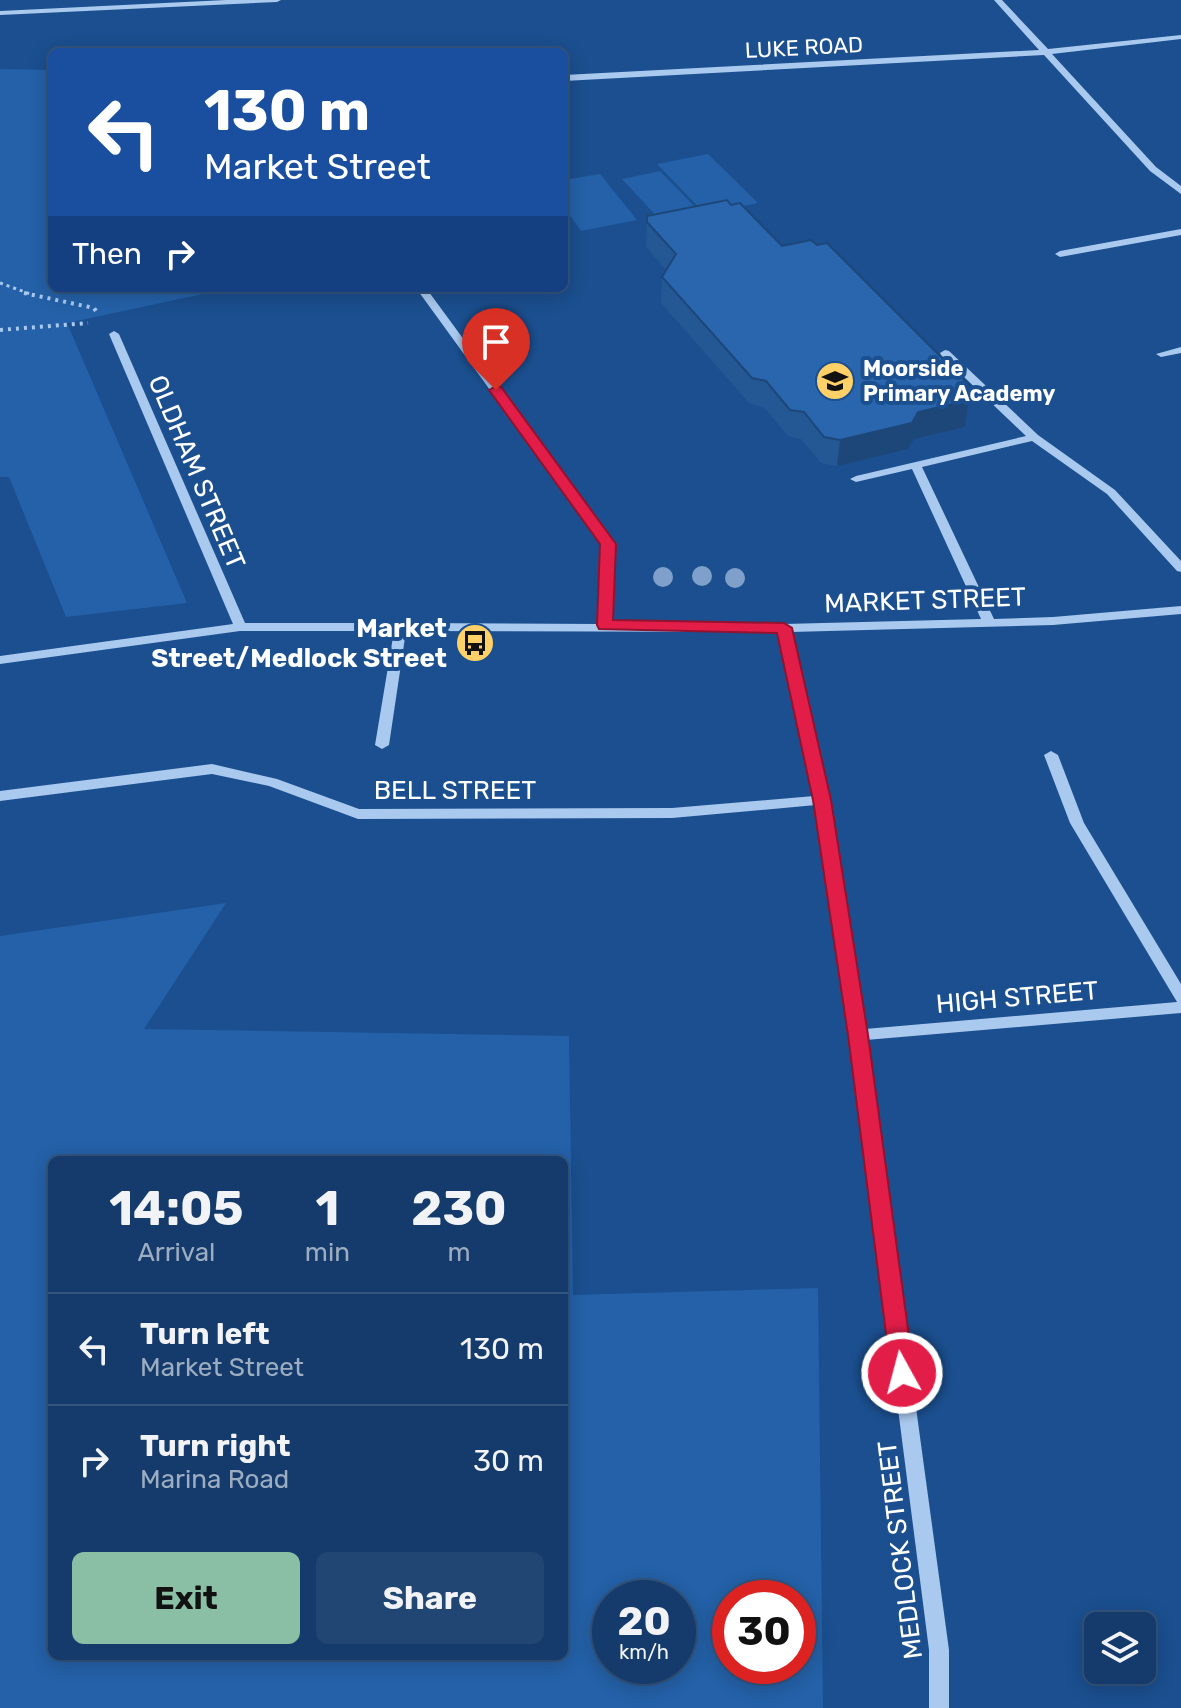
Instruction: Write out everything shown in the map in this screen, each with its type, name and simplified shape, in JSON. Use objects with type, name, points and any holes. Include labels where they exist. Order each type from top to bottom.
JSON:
[{"type":"street","points":[[0,13],[277,0]]},
{"type":"street","points":[[998,0],[1153,169],[1181,191]]},
{"type":"street","name":"LUKE ROAD","points":[[568,78],[1046,52],[1181,37]]},
{"type":"street","points":[[1060,254],[1181,232]]},
{"type":"street","points":[[424,292],[608,544],[605,625]]},
{"type":"street","name":"OLDHAM STREET","points":[[114,334],[240,627]]},
{"type":"street","points":[[1161,354],[1181,350]]},
{"type":"street","points":[[945,353],[1034,437],[1111,492],[1181,568]]},
{"type":"street","points":[[856,479],[1034,437]]},
{"type":"street","points":[[916,465],[989,622]]},
{"type":"street","name":"MARKET STREET","points":[[0,660],[240,627],[605,625],[784,628],[1053,621],[1181,610]]},
{"type":"street","points":[[382,745],[401,625]]},
{"type":"street","name":"MEDLOCK STREET","points":[[784,628],[822,800],[858,1035],[939,1650],[939,1708]]},
{"type":"street","points":[[1051,755],[1077,823],[1181,997]]},
{"type":"street","name":"BELL STREET","points":[[0,796],[212,769],[272,782],[358,814],[672,813],[822,800]]},
{"type":"street","name":"HIGH STREET","points":[[858,1035],[1181,1007]]},
{"type":"path","points":[[0,283],[25,293],[94,308],[114,334]]},
{"type":"path","points":[[0,330],[105,322]]},
{"type":"shaded area","points":[[0,69],[48,70],[48,292],[212,292],[67,323],[187,603],[66,617],[9,477],[0,477]]},
{"type":"shaded area","points":[[708,154],[758,203],[705,214],[657,164]]},
{"type":"shaded area","points":[[660,171],[699,211],[659,219],[622,179]]},
{"type":"shaded area","points":[[600,174],[637,220],[581,231],[568,213],[568,179]]},
{"type":"shaded area","points":[[226,903],[144,1029],[569,1036],[573,1295],[818,1288],[823,1708],[0,1708],[0,936]]},
{"type":"building","points":[[727,200],[731,205],[740,203],[782,246],[811,240],[817,245],[827,243],[969,385],[969,400],[918,412],[912,423],[840,440],[824,437],[804,412],[790,410],[766,381],[752,378],[662,277],[676,254],[647,222],[647,216]]},
{"type":"place","name":"Moorside Primary Academy","points":[[835,381]]},
{"type":"place","name":"Market Street/Medlock Street","points":[[475,643]]},
{"type":"route","points":[[496,390],[608,544],[605,625],[784,628],[822,800],[858,1035],[902,1373]]}]
